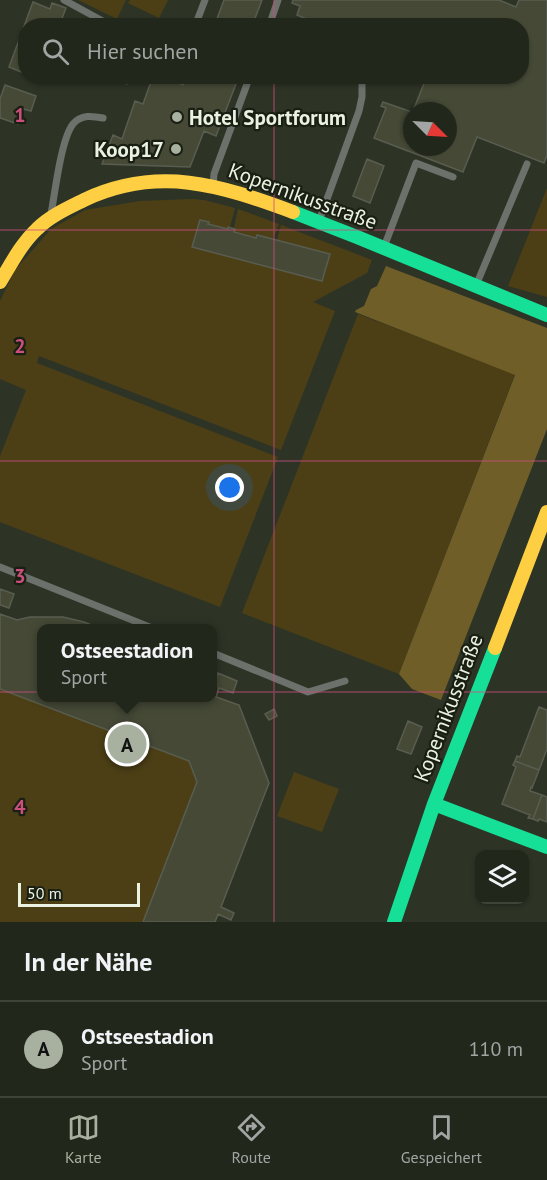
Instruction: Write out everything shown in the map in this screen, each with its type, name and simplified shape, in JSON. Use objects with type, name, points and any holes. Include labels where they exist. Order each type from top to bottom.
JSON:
[{"type":"street","name":"Kopernikusstraße","points":[[0,282],[34,232],[51,218],[91,195],[138,182],[161,180],[213,186],[240,193],[319,222],[547,315]]},
{"type":"street","name":"Kopernikusstraße","points":[[394,922],[434,804],[547,512]]},
{"type":"street","points":[[434,804],[547,847]]},
{"type":"lane","points":[[64,0],[97,18]]},
{"type":"lane","points":[[198,18],[205,0]]},
{"type":"lane","points":[[271,18],[278,0]]},
{"type":"lane","points":[[213,186],[214,174],[247,84]]},
{"type":"lane","points":[[319,222],[359,111],[362,84]]},
{"type":"lane","points":[[51,218],[59,166],[68,134],[74,122],[88,115],[103,118]]},
{"type":"lane","points":[[384,248],[416,163],[453,177]]},
{"type":"lane","points":[[476,286],[527,164]]},
{"type":"lane","points":[[0,567],[142,624]]},
{"type":"lane","points":[[217,655],[308,692],[345,681]]},
{"type":"shaded area","points":[[78,0],[126,0],[117,18]]},
{"type":"shaded area","points":[[130,0],[168,0],[159,18],[128,3]]},
{"type":"shaded area","points":[[547,188],[547,297],[508,286]]},
{"type":"shaded area","points":[[192,199],[235,208],[228,229],[200,220],[192,247],[322,281],[330,254],[277,240],[281,225],[372,260],[367,273],[313,302],[335,311],[281,450],[39,356],[37,363],[278,457],[220,607],[0,522],[0,456],[26,390],[0,379],[0,301],[15,270],[51,229],[85,210],[140,201]]},
{"type":"shaded area","points":[[238,209],[279,224],[273,239],[257,235],[256,238],[234,232]]},
{"type":"shaded area","points":[[386,266],[547,328],[547,429],[441,700],[412,689],[399,674],[515,375],[355,312],[364,306],[371,289],[377,286]]},
{"type":"shaded area","points":[[358,314],[515,374],[399,674],[242,613]]},
{"type":"shaded area","points":[[0,614],[17,620],[30,617],[63,617],[89,624],[37,624],[37,702],[217,702],[217,696],[239,705],[269,783],[221,907],[234,913],[231,920],[218,914],[215,922],[0,922]]},
{"type":"shaded area","points":[[218,673],[237,681],[233,693],[220,688],[217,696]]},
{"type":"shaded area","points":[[294,772],[339,789],[322,832],[277,816]]},
{"type":"building","points":[[224,0],[262,0],[255,18],[217,18]]},
{"type":"building","points":[[293,0],[499,0],[516,7],[519,0],[547,0],[547,155],[544,163],[477,137],[463,172],[421,156],[457,156],[457,102],[417,102],[424,84],[529,84],[529,18],[304,18],[297,15],[300,6],[292,3]]},
{"type":"building","points":[[33,2],[50,9],[52,3],[66,8],[62,18],[27,18]]},
{"type":"building","points":[[18,43],[18,71],[9,67]]},
{"type":"building","name":"Hotel Sportforum","points":[[150,84],[236,84],[216,136],[204,131],[190,167],[102,164],[113,135],[122,139],[135,101],[143,104]]},
{"type":"building","points":[[5,85],[36,96],[31,111],[23,109],[18,124],[0,118],[0,99]]},
{"type":"building","points":[[383,102],[403,109],[403,149],[374,138],[386,108],[381,106]]},
{"type":"building","points":[[367,159],[384,166],[370,203],[353,196]]},
{"type":"building","points":[[200,220],[209,222],[208,224],[235,229],[234,232],[256,238],[257,235],[330,254],[322,281],[192,247]]},
{"type":"building","points":[[0,589],[14,594],[9,608],[0,605]]},
{"type":"building","points":[[0,614],[17,620],[30,617],[63,617],[89,624],[37,624],[37,702],[217,702],[217,697],[239,705],[269,783],[221,907],[234,913],[231,920],[218,914],[215,922],[143,922],[197,782],[189,761],[0,689]]},
{"type":"building","points":[[218,673],[237,681],[233,693],[219,688],[217,694]]},
{"type":"building","points":[[539,707],[547,710],[547,749],[539,770],[515,761],[517,756],[520,757]]},
{"type":"building","points":[[274,709],[277,716],[269,720],[265,714]]},
{"type":"building","points":[[408,721],[422,727],[411,754],[397,749]]},
{"type":"building","points":[[515,761],[539,770],[530,791],[542,795],[533,819],[528,818],[530,815],[502,804],[516,767],[513,765]]},
{"type":"building","points":[[542,795],[547,797],[547,822],[533,819]]},
{"type":"traffic: fast","points":[[293,212],[547,315]]},
{"type":"traffic: fast","points":[[394,922],[434,804],[495,648]]},
{"type":"traffic: fast","points":[[434,804],[547,847]]},
{"type":"traffic: slow","points":[[0,282],[21,248],[42,224],[72,206],[111,189],[138,183],[163,181],[189,183],[240,194],[293,212]]},
{"type":"traffic: slow","points":[[495,648],[547,512]]},
{"type":"place","name":"Hotel Sportforum","points":[[177,117]]},
{"type":"place","name":"Koop17","points":[[176,149]]},
{"type":"place","name":"Ostseestadion","points":[[127,744]]}]
